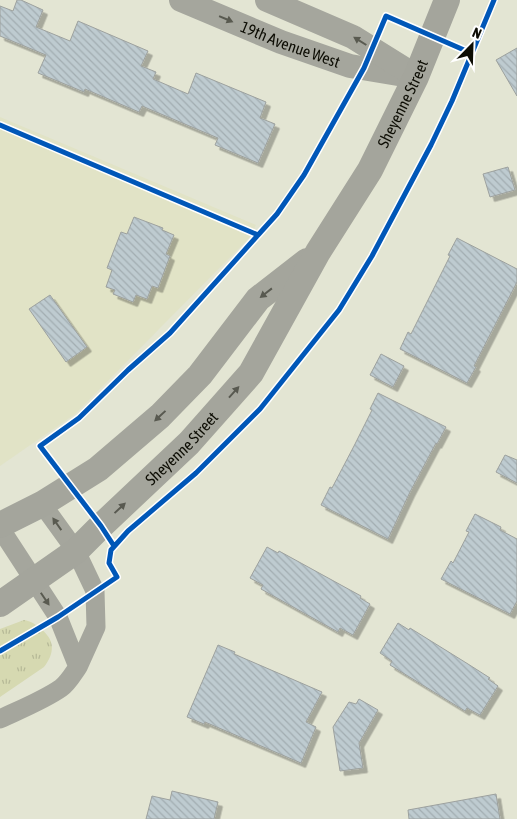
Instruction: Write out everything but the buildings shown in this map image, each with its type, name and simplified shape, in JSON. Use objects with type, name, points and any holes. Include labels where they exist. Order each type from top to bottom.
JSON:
[{"type":"main road","name":"Sheyenne Street","points":[[0,604],[76,552],[100,526],[189,443],[251,373],[318,252],[370,170],[416,77],[447,0]]},
{"type":"main road","name":"Sheyenne Street","points":[[0,527],[42,504],[98,469],[160,416],[200,375],[258,300],[318,252]]},
{"type":"street","name":"19th Avenue West","points":[[181,0],[281,42],[350,66],[416,77]]},
{"type":"street","name":"19th Avenue West","points":[[267,0],[353,37],[416,77]]},
{"type":"street","points":[[0,719],[62,687],[78,667],[96,627],[95,591],[76,552],[42,504]]},
{"type":"street","points":[[0,527],[58,617],[78,667]]},
{"type":"shaded area","points":[[0,117],[256,225],[249,238],[75,414],[0,466]]},
{"type":"green space","points":[[24,620],[35,624],[46,633],[51,642],[52,652],[44,667],[0,697],[0,629]]},
{"type":"cycle path","points":[[0,651],[58,617],[117,577],[109,563],[111,550],[128,531],[196,473],[260,409],[339,310],[372,256],[431,145],[452,101],[494,0]]},
{"type":"cycle path","points":[[114,546],[40,446],[79,418],[128,370],[170,333],[277,214],[304,175],[364,68],[386,16],[471,53]]},
{"type":"cycle path","points":[[0,125],[258,235]]}]
